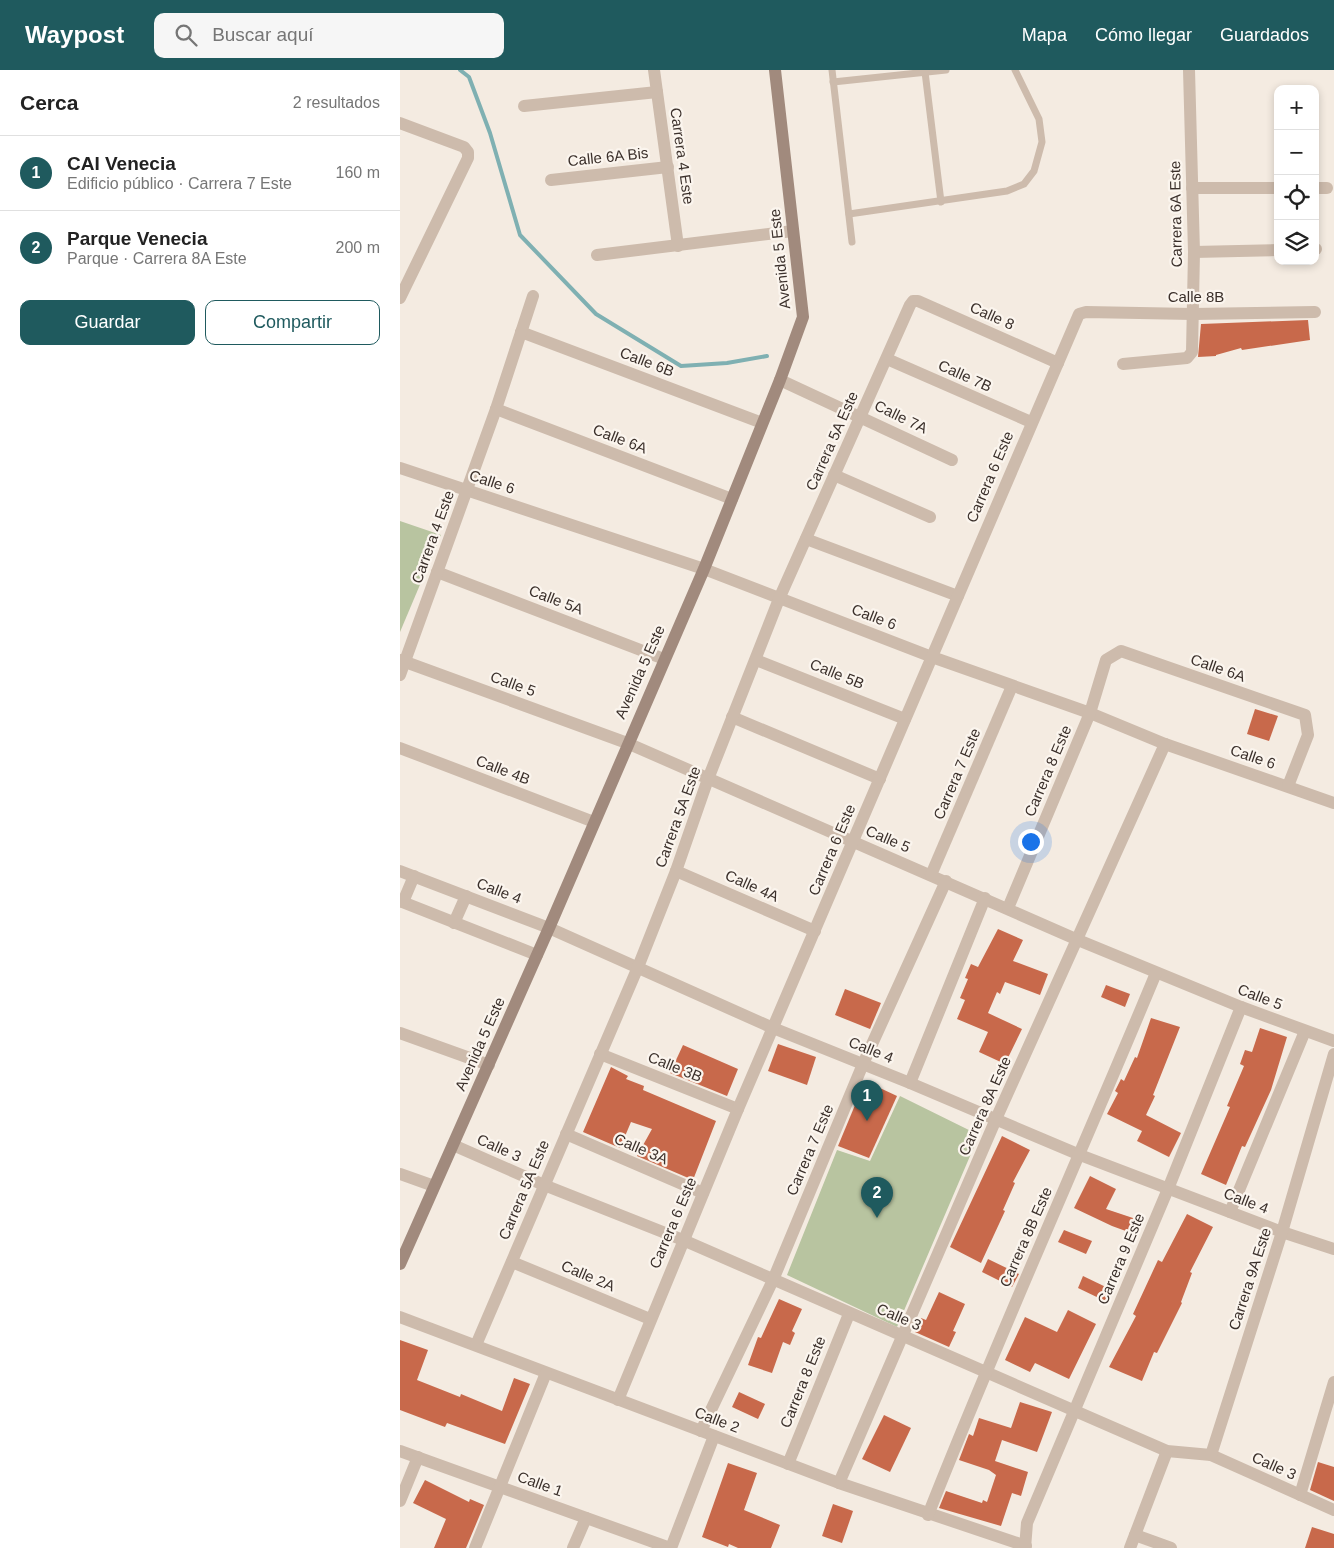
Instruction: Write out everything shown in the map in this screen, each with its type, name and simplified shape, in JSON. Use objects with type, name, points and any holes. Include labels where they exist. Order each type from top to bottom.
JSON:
[{"type":"main road","name":"Avenida 5 Este","points":[[400,1264],[549,928],[627,743],[704,569],[780,380],[802,317],[775,70]]},
{"type":"street","name":"Carrera 4 Este","points":[[654,70],[678,246]]},
{"type":"street","name":"Carrera 6A Este","points":[[1123,364],[1191,356],[1194,314],[1194,252],[1189,70]]},
{"type":"street","points":[[524,106],[657,92]]},
{"type":"street","points":[[400,124],[464,147],[468,152],[468,158],[400,298]]},
{"type":"street","name":"Calle 6A Bis","points":[[551,180],[668,167]]},
{"type":"street","points":[[1192,188],[1274,188]]},
{"type":"street","points":[[598,255],[793,231]]},
{"type":"street","points":[[1194,252],[1274,250]]},
{"type":"street","name":"Carrera 4 Este","points":[[400,676],[403,661],[496,409],[533,296]]},
{"type":"street","name":"Calle 8","points":[[913,301],[918,300],[1058,362]]},
{"type":"street","name":"Carrera 5A Este","points":[[476,1345],[638,967],[676,870],[732,716],[779,599],[913,301]]},
{"type":"street","name":"Calle 8B","points":[[1079,314],[1086,312],[1194,314],[1315,312]]},
{"type":"street","name":"Carrera 6 Este","points":[[618,1400],[738,1109],[880,780],[1031,422],[1079,314]]},
{"type":"street","name":"Calle 6B","points":[[521,332],[762,423]]},
{"type":"street","name":"Calle 7B","points":[[886,359],[1031,422]]},
{"type":"street","name":"Calle 7A","points":[[780,380],[952,460]]},
{"type":"street","name":"Calle 6A","points":[[496,409],[732,499]]},
{"type":"street","name":"Calle 6","points":[[400,468],[704,569],[932,657],[1090,713],[1165,744],[1334,803]]},
{"type":"street","points":[[834,475],[930,517]]},
{"type":"street","points":[[806,539],[958,596]]},
{"type":"street","name":"Calle 5A","points":[[437,572],[664,659]]},
{"type":"street","name":"Calle 6A","points":[[1121,651],[1305,715],[1308,735],[1288,786]]},
{"type":"street","name":"Carrera 8 Este","points":[[1008,908],[1090,713],[1106,660],[1121,651]]},
{"type":"street","name":"Calle 5B","points":[[756,660],[905,719]]},
{"type":"street","name":"Calle 5","points":[[403,661],[627,743],[1156,973],[1334,1041]]},
{"type":"street","name":"Carrera 7 Este","points":[[931,875],[1012,686]]},
{"type":"street","points":[[732,716],[880,780]]},
{"type":"street","name":"Carrera 8A Este","points":[[839,1483],[996,1119],[1165,744]]},
{"type":"street","name":"Calle 4B","points":[[400,748],[594,822]]},
{"type":"street","name":"Calle 4A","points":[[676,870],[814,931]]},
{"type":"street","name":"Calle 4","points":[[400,871],[549,928],[774,1028],[1080,1155],[1334,1250]]},
{"type":"street","points":[[414,876],[401,902],[537,955]]},
{"type":"street","name":"Carrera 7 Este","points":[[701,1431],[773,1280],[863,1064],[946,881]]},
{"type":"street","points":[[454,923],[466,896]]},
{"type":"street","points":[[910,1083],[985,898]]},
{"type":"street","name":"Carrera 8B Este","points":[[928,1515],[985,1370],[1080,1155],[1156,973]]},
{"type":"street","name":"Carrera 9 Este","points":[[1008,1544],[1027,1523],[1168,1189],[1241,1007]]},
{"type":"street","points":[[1230,1212],[1305,1031]]},
{"type":"street","points":[[400,1033],[489,1065]]},
{"type":"street","name":"Calle 3B","points":[[600,1054],[738,1109]]},
{"type":"street","name":"Carrera 9A Este","points":[[1211,1455],[1282,1232],[1334,1054]]},
{"type":"street","name":"Calle 3A","points":[[566,1134],[703,1193]]},
{"type":"street","name":"Calle 3","points":[[453,1145],[544,1185],[683,1240],[902,1337],[985,1370],[1167,1451],[1211,1455],[1334,1510]]},
{"type":"street","points":[[400,1174],[434,1186]]},
{"type":"street","name":"Calle 2A","points":[[512,1262],[650,1319]]},
{"type":"street","name":"Carrera 8 Este","points":[[788,1464],[849,1314]]},
{"type":"street","name":"Calle 2","points":[[400,1317],[839,1483],[1008,1544],[1026,1547]]},
{"type":"street","points":[[475,1548],[501,1488],[546,1373]]},
{"type":"street","points":[[1300,1495],[1334,1382]]},
{"type":"street","points":[[670,1548],[714,1436]]},
{"type":"street","name":"Calle 1","points":[[400,1451],[670,1548]]},
{"type":"street","points":[[1130,1548],[1167,1451]]},
{"type":"street","points":[[400,1501],[418,1458]]},
{"type":"street","points":[[573,1548],[586,1518]]},
{"type":"street","name":"Carrera 9 Este","points":[[1026,1547],[1027,1523]]},
{"type":"street","points":[[1135,1535],[1171,1548]]},
{"type":"lane","points":[[832,70],[852,242]]},
{"type":"lane","points":[[833,82],[946,70]]},
{"type":"lane","points":[[849,214],[1007,192],[1024,184],[1034,171],[1042,142],[1038,120],[1015,70]]},
{"type":"lane","points":[[925,72],[941,202]]},
{"type":"green space","points":[[400,521],[441,535],[400,632]]},
{"type":"green space","points":[[900,1096],[979,1135],[897,1327],[787,1275],[837,1150],[870,1161]]},
{"type":"building","points":[[1308,320],[1310,340],[1242,350],[1241,348],[1216,356],[1198,357],[1201,324]]},
{"type":"building","points":[[1255,709],[1278,716],[1269,741],[1247,734]]},
{"type":"building","points":[[998,929],[1023,940],[1013,961],[1048,974],[1040,995],[1005,982],[1000,994],[997,992],[988,1013],[1022,1029],[1005,1064],[979,1052],[988,1032],[957,1019],[965,1000],[960,998],[968,979],[965,978],[971,964],[978,967]]},
{"type":"building","points":[[1106,985],[1130,994],[1125,1007],[1101,997]]},
{"type":"building","points":[[845,989],[881,1003],[870,1029],[835,1015]]},
{"type":"building","points":[[1151,1018],[1180,1027],[1153,1095],[1155,1096],[1146,1115],[1181,1133],[1169,1157],[1137,1141],[1142,1131],[1107,1114],[1118,1093],[1115,1091],[1121,1079],[1124,1081],[1135,1057],[1137,1058]]},
{"type":"building","points":[[1260,1028],[1287,1037],[1271,1090],[1245,1147],[1242,1146],[1226,1185],[1201,1174],[1230,1107],[1227,1106],[1244,1066],[1240,1064],[1245,1050],[1252,1052]]},
{"type":"building","points":[[778,1044],[816,1057],[807,1085],[768,1071]]},
{"type":"building","points":[[683,1045],[738,1069],[727,1096],[670,1073]]},
{"type":"building","points":[[611,1067],[628,1076],[626,1079],[644,1086],[643,1090],[716,1121],[693,1180],[637,1156],[652,1129],[631,1122],[620,1148],[583,1132]]},
{"type":"building","points":[[865,1081],[897,1096],[869,1158],[838,1146]]},
{"type":"building","points":[[1002,1136],[1030,1150],[1013,1182],[1015,1183],[1003,1210],[1005,1211],[981,1263],[950,1247]]},
{"type":"building","points":[[1090,1176],[1116,1189],[1106,1209],[1139,1220],[1134,1234],[1074,1208]]},
{"type":"building","points":[[1187,1214],[1213,1227],[1190,1272],[1192,1273],[1182,1303],[1157,1353],[1154,1352],[1142,1381],[1109,1367],[1136,1316],[1133,1314],[1158,1260],[1162,1262]]},
{"type":"building","points":[[1064,1230],[1092,1241],[1086,1254],[1058,1242]]},
{"type":"building","points":[[988,1259],[1019,1274],[1012,1287],[982,1272]]},
{"type":"building","points":[[1083,1276],[1110,1289],[1105,1301],[1078,1288]]},
{"type":"building","points":[[939,1292],[965,1304],[953,1331],[956,1332],[949,1347],[915,1332],[921,1318],[926,1320]]},
{"type":"building","points":[[779,1299],[802,1309],[792,1331],[795,1333],[790,1345],[783,1342],[772,1373],[748,1365],[758,1337],[761,1338]]},
{"type":"building","points":[[1068,1310],[1096,1324],[1069,1379],[1035,1363],[1030,1372],[1005,1360],[1025,1317],[1057,1332]]},
{"type":"building","points":[[400,1340],[428,1350],[417,1380],[460,1397],[461,1394],[502,1411],[514,1378],[530,1384],[505,1444],[447,1423],[445,1427],[400,1410]]},
{"type":"building","points":[[739,1392],[765,1404],[758,1419],[732,1407]]},
{"type":"building","points":[[1020,1402],[1052,1412],[1037,1452],[1002,1440],[995,1461],[1028,1472],[1021,1496],[1012,1493],[1001,1526],[939,1508],[946,1491],[982,1503],[983,1500],[987,1502],[996,1475],[989,1470],[959,1460],[969,1434],[973,1436],[979,1418],[1011,1428]]},
{"type":"building","points":[[884,1415],[911,1428],[890,1472],[862,1459]]},
{"type":"building","points":[[1318,1462],[1334,1467],[1334,1501],[1310,1490]]},
{"type":"building","points":[[728,1463],[757,1473],[744,1510],[780,1525],[771,1548],[738,1548],[729,1544],[728,1547],[702,1537]]},
{"type":"building","points":[[425,1480],[469,1502],[470,1499],[484,1505],[466,1548],[434,1548],[446,1519],[413,1503]]},
{"type":"building","points":[[833,1504],[853,1511],[842,1543],[822,1536]]},
{"type":"building","points":[[1312,1527],[1334,1534],[1334,1548],[1305,1548]]},
{"type":"waterway","points":[[460,70],[469,77],[490,133],[520,235],[596,314],[681,366],[727,363],[767,356]]},
{"type":"place","name":"CAI Venecia","points":[[867,1121]]},
{"type":"place","name":"Parque Venecia","points":[[877,1218]]}]
